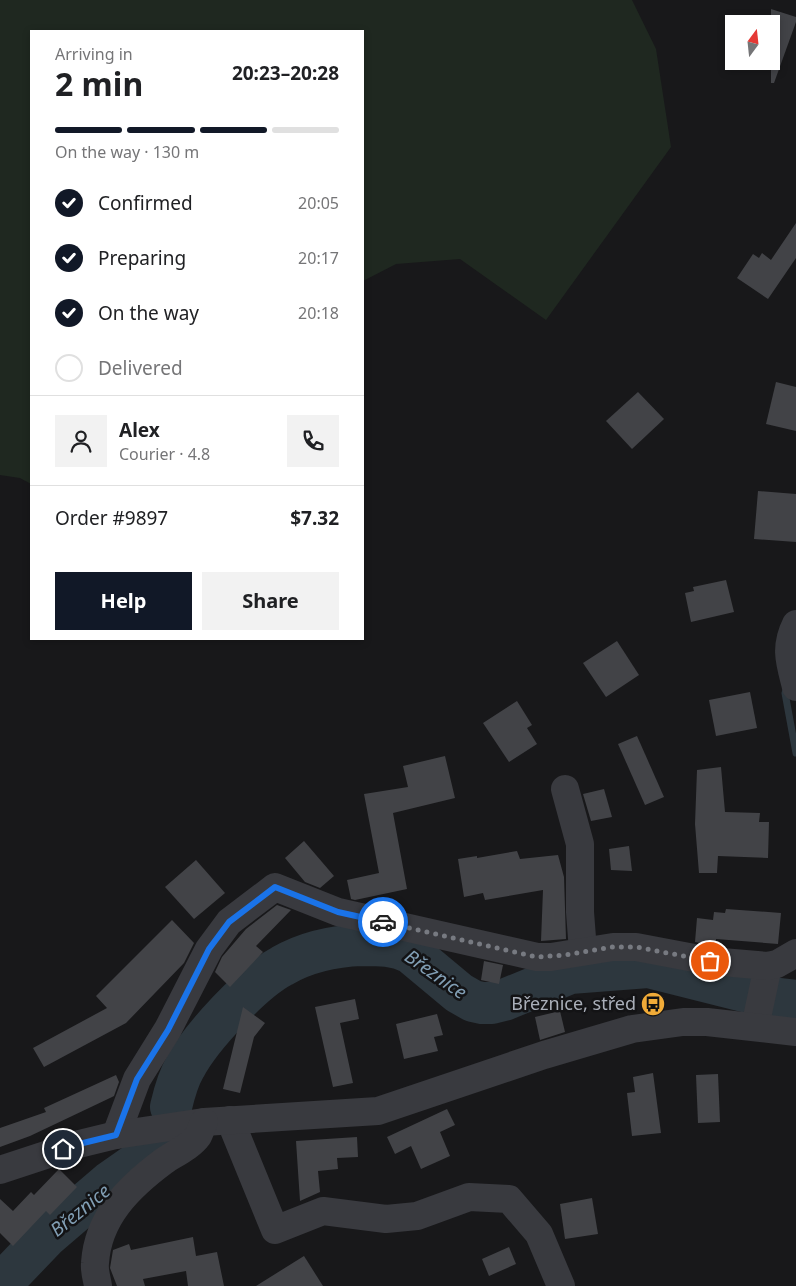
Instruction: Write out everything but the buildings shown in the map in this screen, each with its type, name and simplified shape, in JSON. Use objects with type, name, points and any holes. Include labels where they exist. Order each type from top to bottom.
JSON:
[{"type":"street","points":[[796,624],[790,637],[788,650],[796,687]]},
{"type":"street","points":[[565,789],[580,844],[580,912],[583,951]]},
{"type":"street","points":[[116,1135],[137,1079],[168,1030],[209,949],[229,922],[275,887],[338,912],[521,954],[550,957],[613,947],[636,947],[766,974]]},
{"type":"street","points":[[756,1018],[766,974],[777,964],[796,953]]},
{"type":"street","points":[[0,1170],[79,1144],[116,1135],[217,1121],[378,1111],[544,1055],[632,1029],[683,1022],[730,1023],[756,1018],[796,1032]]},
{"type":"street","points":[[98,1286],[94,1264],[96,1252],[103,1228],[117,1203],[148,1173],[217,1121]]},
{"type":"street","points":[[217,1121],[275,1230],[323,1211],[386,1219],[417,1216],[469,1197],[509,1199],[539,1234],[561,1286]]},
{"type":"shaded area","points":[[0,0],[632,0],[656,49],[671,147],[546,320],[460,259],[396,264],[364,280],[364,30],[30,30],[30,483],[20,478],[0,475]]},
{"type":"waterway","points":[[787,688],[785,693],[796,753]]},
{"type":"waterway","name":"Březnice","points":[[171,1107],[180,1076],[185,1067],[215,1026],[242,997],[256,984],[291,961],[331,948],[375,945],[405,950],[459,993],[473,1001],[482,1003],[504,1000],[570,973],[648,967],[772,998],[796,1001]]},
{"type":"waterway","points":[[772,998],[786,983]]},
{"type":"waterway","name":"Březnice","points":[[0,1285],[47,1236],[110,1182],[150,1154],[162,1138]]},
{"type":"way so far","points":[[383,922],[537,957],[550,957],[613,947],[636,947],[710,961]]},
{"type":"place","name":"Březnice, střed","points":[[653,1004]]},
{"type":"route","points":[[63,1149],[116,1135],[137,1079],[168,1030],[209,949],[229,922],[275,887],[338,912],[383,922]]}]
